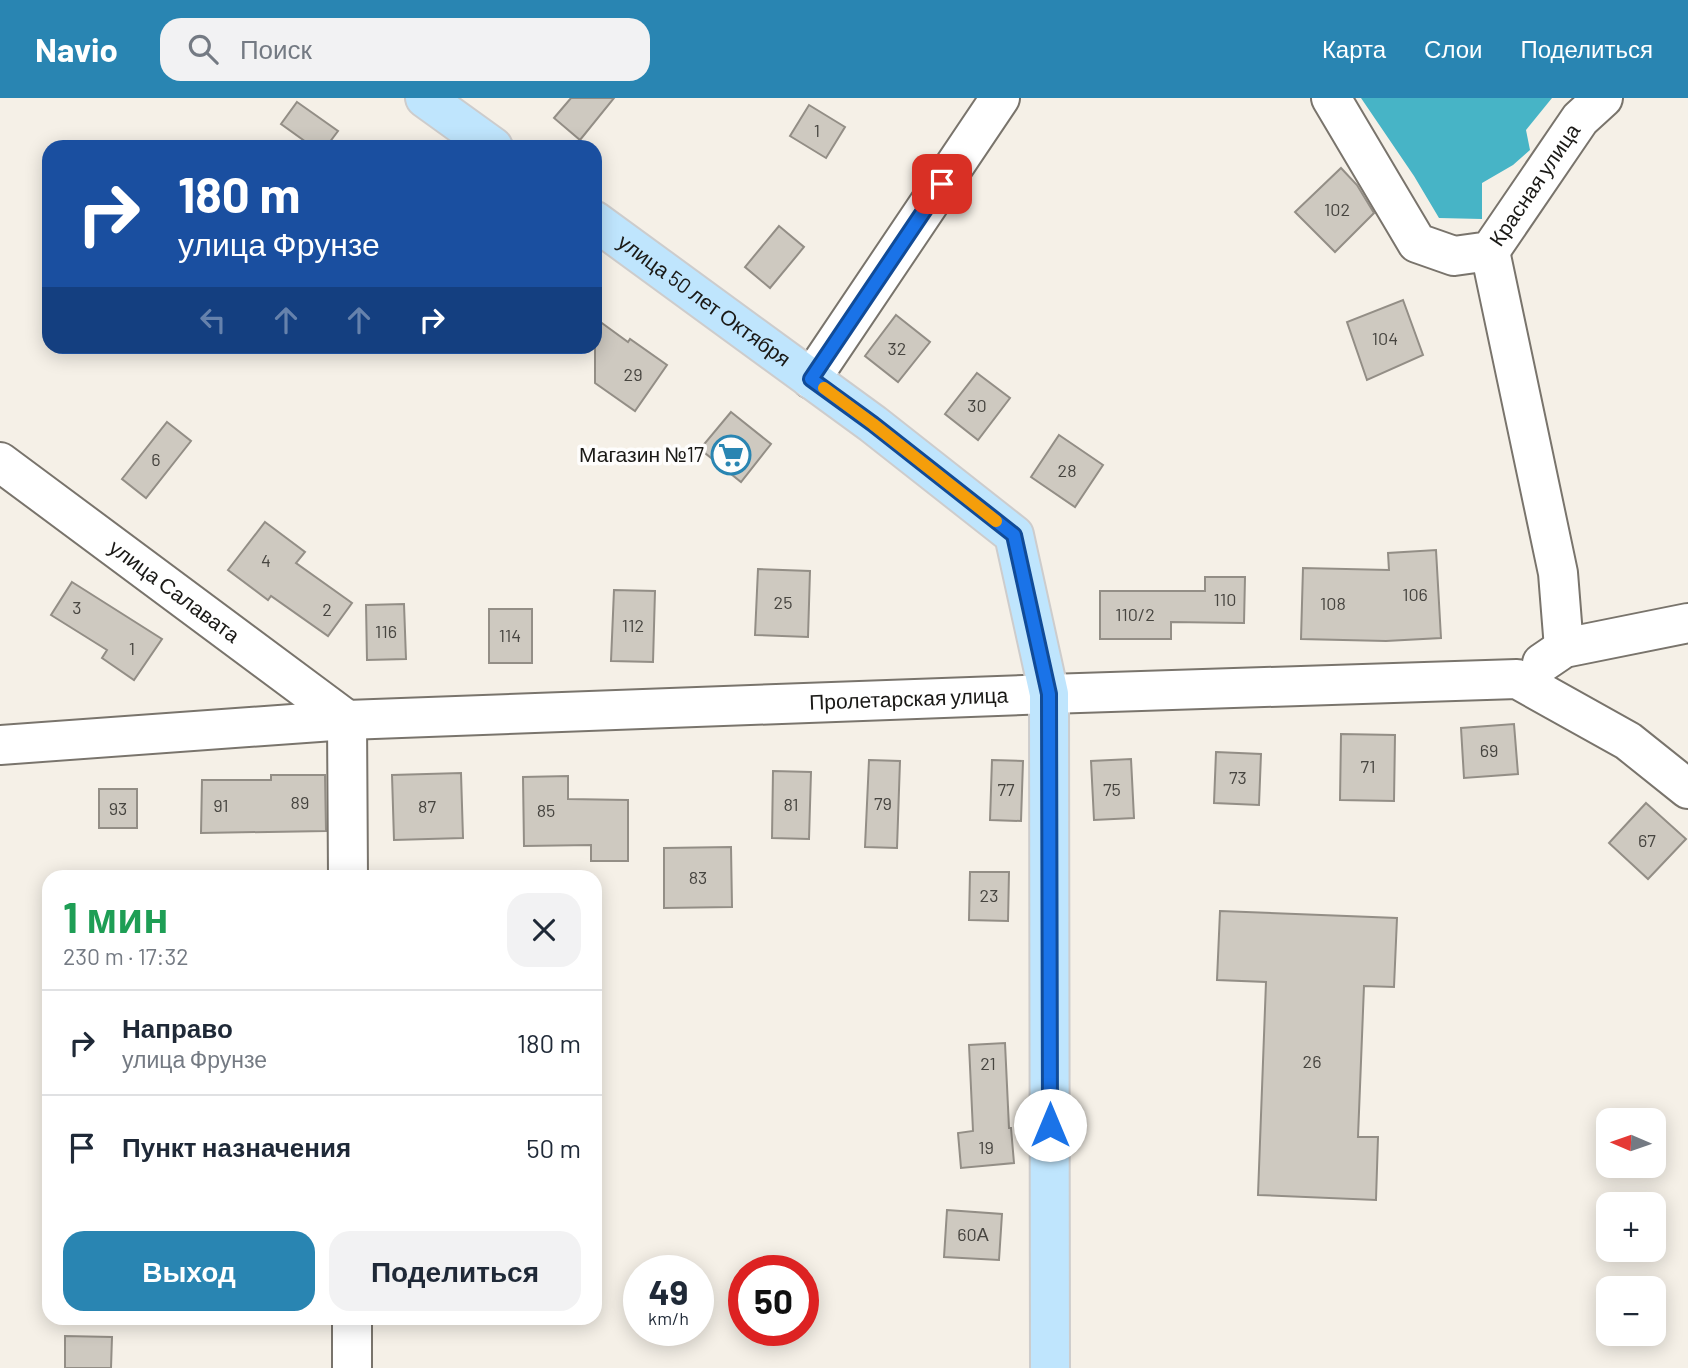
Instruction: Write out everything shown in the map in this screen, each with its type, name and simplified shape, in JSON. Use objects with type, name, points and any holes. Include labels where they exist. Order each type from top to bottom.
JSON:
[{"type":"main road","points":[[425,98],[483,140]]},
{"type":"main road","name":"улица 50 лет Октября","points":[[602,227],[873,424],[1014,535],[1049,694],[1050,1368]]},
{"type":"street","points":[[811,379],[1000,98]]},
{"type":"street","name":"Красная улица","points":[[1331,98],[1417,243],[1454,256],[1490,251],[1580,119],[1603,98]]},
{"type":"street","points":[[1490,251],[1558,573],[1564,648]]},
{"type":"street","name":"улица Салавата","points":[[0,462],[347,720]]},
{"type":"street","points":[[1688,623],[1564,648],[1517,679],[1628,741],[1688,789]]},
{"type":"street","name":"Пролетарская улица","points":[[0,745],[347,720],[1517,679]]},
{"type":"street","points":[[347,720],[348,870]]},
{"type":"street","points":[[352,1325],[352,1368]]},
{"type":"water","points":[[1361,98],[1552,98],[1526,130],[1530,150],[1513,165],[1482,183],[1482,219],[1439,218]]},
{"type":"building","points":[[571,98],[614,98],[580,140],[554,118]]},
{"type":"building","points":[[297,102],[338,131],[331,140],[303,140],[281,124]]},
{"type":"building","points":[[809,105],[845,127],[826,158],[790,136]]},
{"type":"building","points":[[1341,168],[1357,185],[1374,213],[1335,252],[1295,212]]},
{"type":"building","points":[[779,226],[804,247],[770,288],[745,267]]},
{"type":"building","points":[[1403,300],[1423,355],[1367,380],[1347,322]]},
{"type":"building","points":[[896,315],[930,342],[898,382],[865,356]]},
{"type":"building","points":[[602,323],[667,365],[635,411],[595,383],[595,354],[602,354]]},
{"type":"building","points":[[977,373],[1010,398],[978,440],[945,414]]},
{"type":"building","points":[[731,412],[771,444],[741,482],[700,449]]},
{"type":"building","points":[[167,422],[191,441],[146,498],[122,479]]},
{"type":"building","points":[[1059,435],[1103,465],[1075,507],[1031,477]]},
{"type":"building","points":[[265,522],[305,552],[296,563],[352,603],[328,636],[271,596],[268,600],[228,570]]},
{"type":"building","points":[[1436,550],[1441,638],[1386,641],[1301,639],[1303,568],[1389,570],[1388,553]]},
{"type":"building","points":[[758,569],[810,571],[808,637],[755,635]]},
{"type":"building","points":[[1205,577],[1245,577],[1244,623],[1171,622],[1171,639],[1100,639],[1100,591],[1205,591]]},
{"type":"building","points":[[72,582],[162,639],[134,680],[102,658],[107,650],[51,615]]},
{"type":"building","points":[[614,590],[655,591],[653,662],[611,661]]},
{"type":"building","points":[[404,604],[406,659],[367,660],[366,605]]},
{"type":"building","points":[[489,609],[532,609],[532,663],[489,663]]},
{"type":"building","points":[[1514,724],[1518,774],[1464,778],[1461,728]]},
{"type":"building","points":[[1341,734],[1395,735],[1394,801],[1340,800]]},
{"type":"building","points":[[1216,752],[1261,754],[1259,805],[1214,803]]},
{"type":"building","points":[[1131,759],[1134,818],[1094,820],[1091,761]]},
{"type":"building","points":[[869,760],[900,761],[897,848],[865,847]]},
{"type":"building","points":[[992,760],[1023,761],[1021,821],[990,820]]},
{"type":"building","points":[[773,771],[811,772],[809,839],[772,838]]},
{"type":"building","points":[[461,773],[463,838],[394,840],[392,775]]},
{"type":"building","points":[[271,775],[325,775],[326,831],[201,833],[202,780],[271,780]]},
{"type":"building","points":[[568,776],[568,799],[628,800],[628,861],[591,861],[591,845],[524,846],[523,777]]},
{"type":"building","points":[[99,789],[137,789],[137,828],[99,828]]},
{"type":"building","points":[[1646,803],[1686,839],[1648,879],[1609,843]]},
{"type":"building","points":[[731,847],[732,907],[664,908],[664,848]]},
{"type":"building","points":[[970,872],[1009,872],[1008,921],[969,920]]},
{"type":"building","points":[[1220,911],[1397,918],[1394,987],[1364,986],[1358,1137],[1378,1137],[1376,1200],[1258,1195],[1266,982],[1217,980]]},
{"type":"building","points":[[1005,1043],[1009,1128],[1014,1163],[961,1168],[958,1133],[973,1131],[969,1045]]},
{"type":"building","points":[[947,1210],[1002,1214],[999,1260],[944,1257]]},
{"type":"building","points":[[65,1336],[112,1337],[111,1368],[65,1368]]},
{"type":"slow traffic","points":[[824,388],[996,521]]},
{"type":"place","name":"Магазин №17","points":[[731,455]]},
{"type":"route","points":[[942,184],[811,379],[1014,535],[1049,694],[1050,1125]]}]
